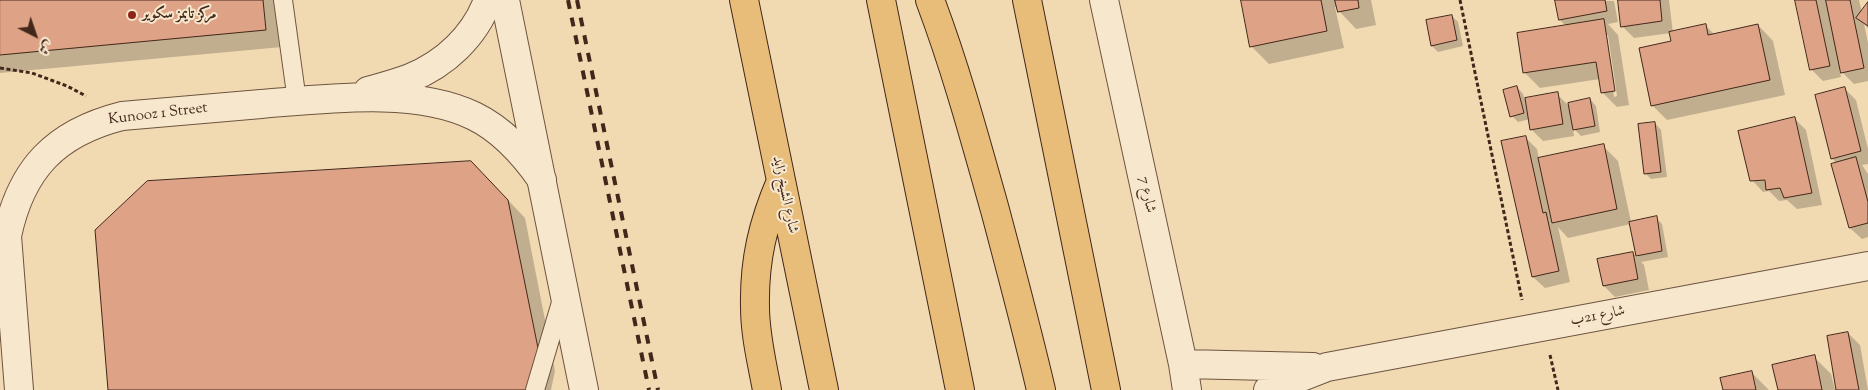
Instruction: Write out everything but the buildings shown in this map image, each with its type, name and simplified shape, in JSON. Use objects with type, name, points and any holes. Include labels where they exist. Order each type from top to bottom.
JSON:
[{"type":"highway","name":"شارع الشيخ زايد","points":[[744,0],[824,390]]},
{"type":"highway","points":[[881,0],[960,390]]},
{"type":"highway","points":[[930,0],[949,50],[967,108],[1026,326],[1041,390]]},
{"type":"highway","points":[[1027,0],[1106,390]]},
{"type":"highway","points":[[767,390],[755,308],[755,276],[760,244],[768,213],[781,181]]},
{"type":"street","name":"Kunooz 1 Street","points":[[346,98],[409,79],[428,70],[446,58],[462,43],[475,26],[488,0]]},
{"type":"street","points":[[505,0],[584,390]]},
{"type":"street","name":"شارع 7","points":[[1104,0],[1185,377]]},
{"type":"street","name":"Kunooz 1 Street","points":[[19,390],[7,236],[11,215],[26,181],[44,157],[80,130],[122,116],[346,98],[414,100],[445,105],[474,116],[501,133],[524,154],[542,180]]},
{"type":"street","name":"شارع 21ب","points":[[1185,377],[1327,367],[1868,266]]},
{"type":"street","name":"شارع 21ب","points":[[1268,390],[1327,367]]},
{"type":"lane","points":[[283,0],[297,101]]},
{"type":"lane","points":[[536,390],[564,291]]},
{"type":"path","points":[[1460,0],[1536,329],[1558,390]]},
{"type":"path","points":[[0,68],[32,73],[67,86],[122,116]]},
{"type":"railway","points":[[568,0],[649,390]]},
{"type":"railway","points":[[577,0],[658,390]]},
{"type":"place","name":"مركز تايمز سكوير","points":[[132,15]]}]
